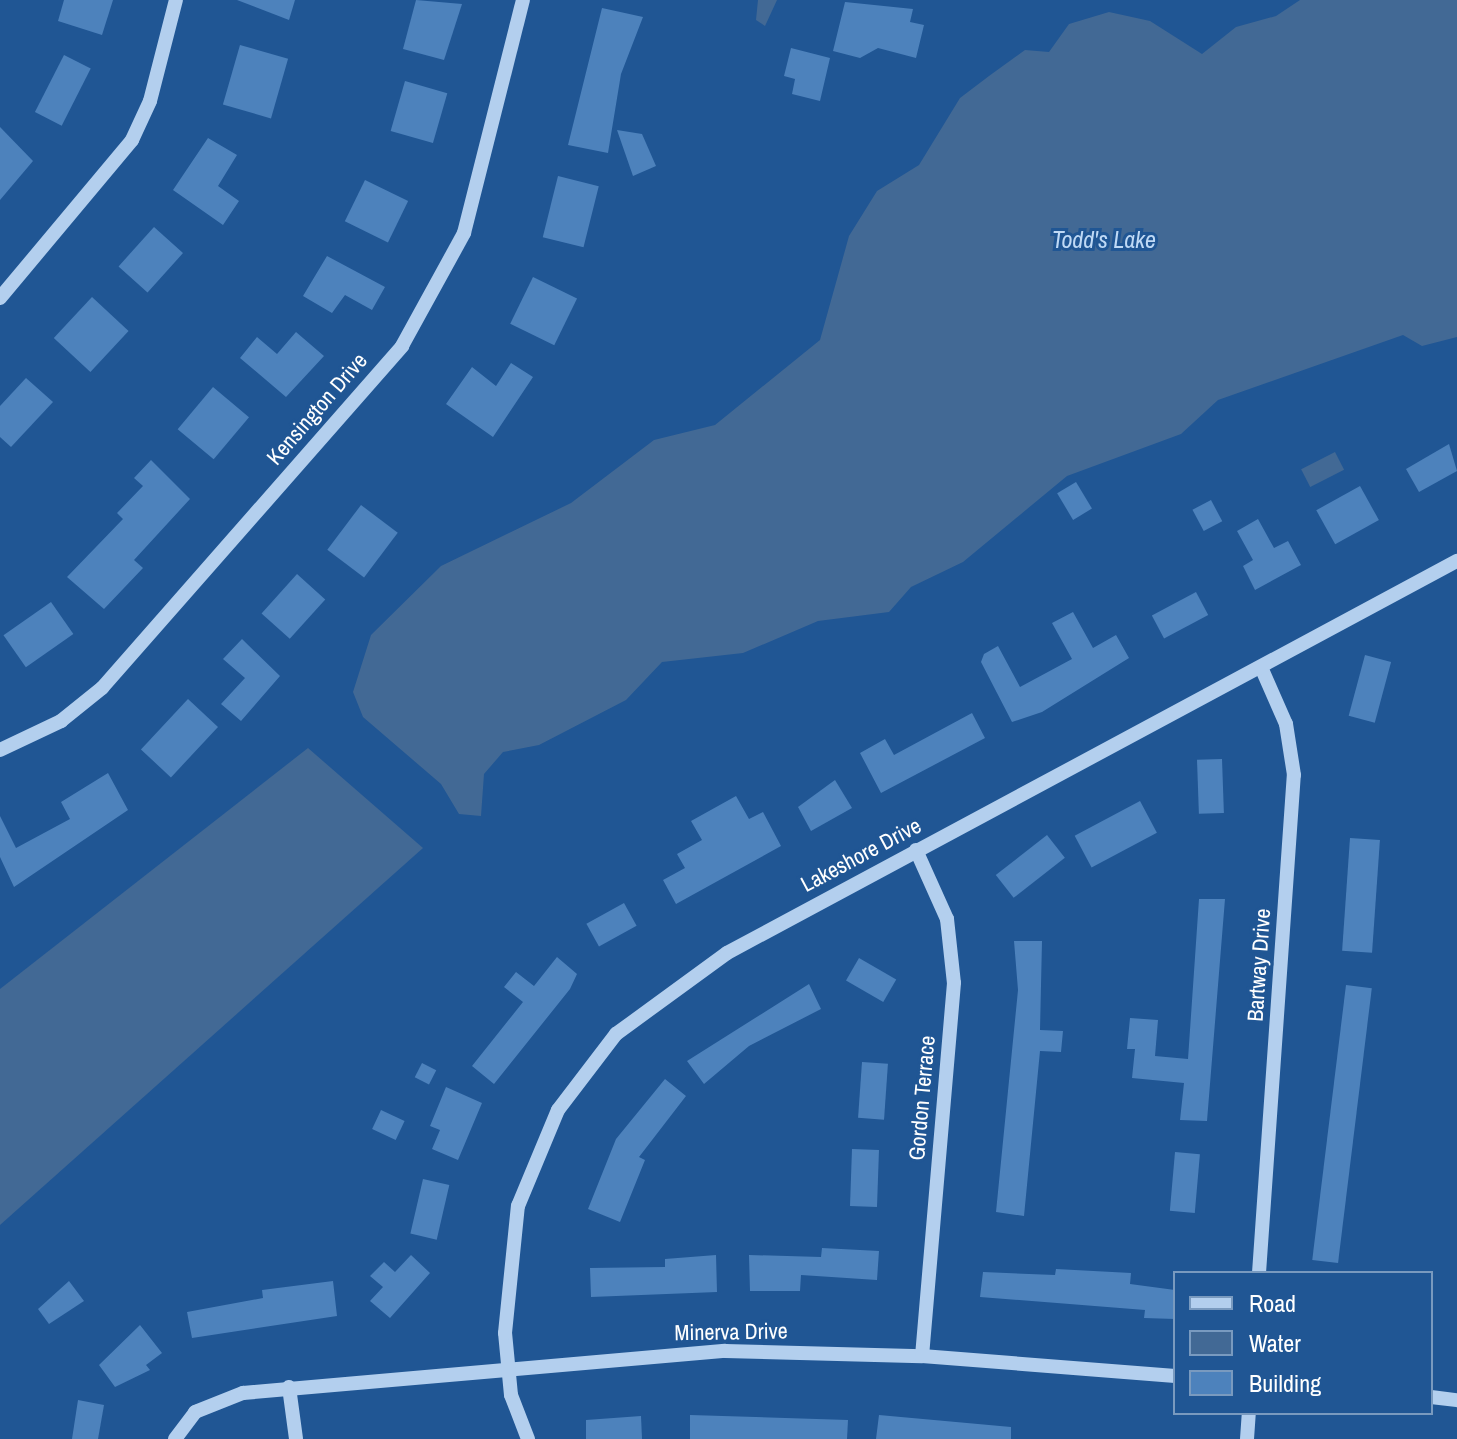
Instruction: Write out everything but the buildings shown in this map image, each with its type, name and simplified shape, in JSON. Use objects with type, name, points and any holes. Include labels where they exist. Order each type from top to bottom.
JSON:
[{"type":"street","points":[[0,298],[132,140],[150,101],[176,0]]},
{"type":"street","name":"Kensington Drive","points":[[0,750],[61,721],[102,688],[402,346],[464,233],[523,0]]},
{"type":"street","name":"Lakeshore Drive","points":[[528,1439],[506,1366],[507,1275],[526,1177],[594,1058],[692,974],[916,850],[1457,561]]},
{"type":"street","name":"Bartway Drive","points":[[1259,1271],[1294,775],[1286,724],[1261,667]]},
{"type":"street","name":"Gordon Terrace","points":[[916,850],[947,919],[954,983],[922,1356]]},
{"type":"street","name":"Minerva Drive","points":[[175,1439],[187,1419],[215,1401],[289,1387],[506,1366],[725,1351],[922,1356],[1173,1376]]},
{"type":"street","points":[[289,1387],[296,1439]]},
{"type":"street","points":[[1433,1397],[1457,1400]]},
{"type":"street","points":[[1247,1439],[1249,1415]]},
{"type":"water","points":[[758,0],[777,0],[765,26],[756,20]]},
{"type":"water","name":"Todd's Lake","points":[[1300,0],[1457,0],[1457,337],[1422,346],[1403,335],[1218,400],[1181,434],[1067,476],[963,562],[911,587],[889,612],[818,621],[743,653],[662,662],[626,700],[539,745],[503,752],[484,774],[481,816],[459,814],[441,784],[363,717],[353,692],[371,635],[441,566],[571,503],[654,440],[715,425],[820,340],[849,236],[877,191],[919,165],[960,98],[1025,50],[1049,52],[1069,24],[1109,12],[1150,21],[1202,54],[1236,27],[1276,16]]},
{"type":"water","points":[[1335,452],[1344,470],[1310,487],[1301,469]]},
{"type":"water","points":[[308,748],[423,848],[0,1225],[0,989]]}]
